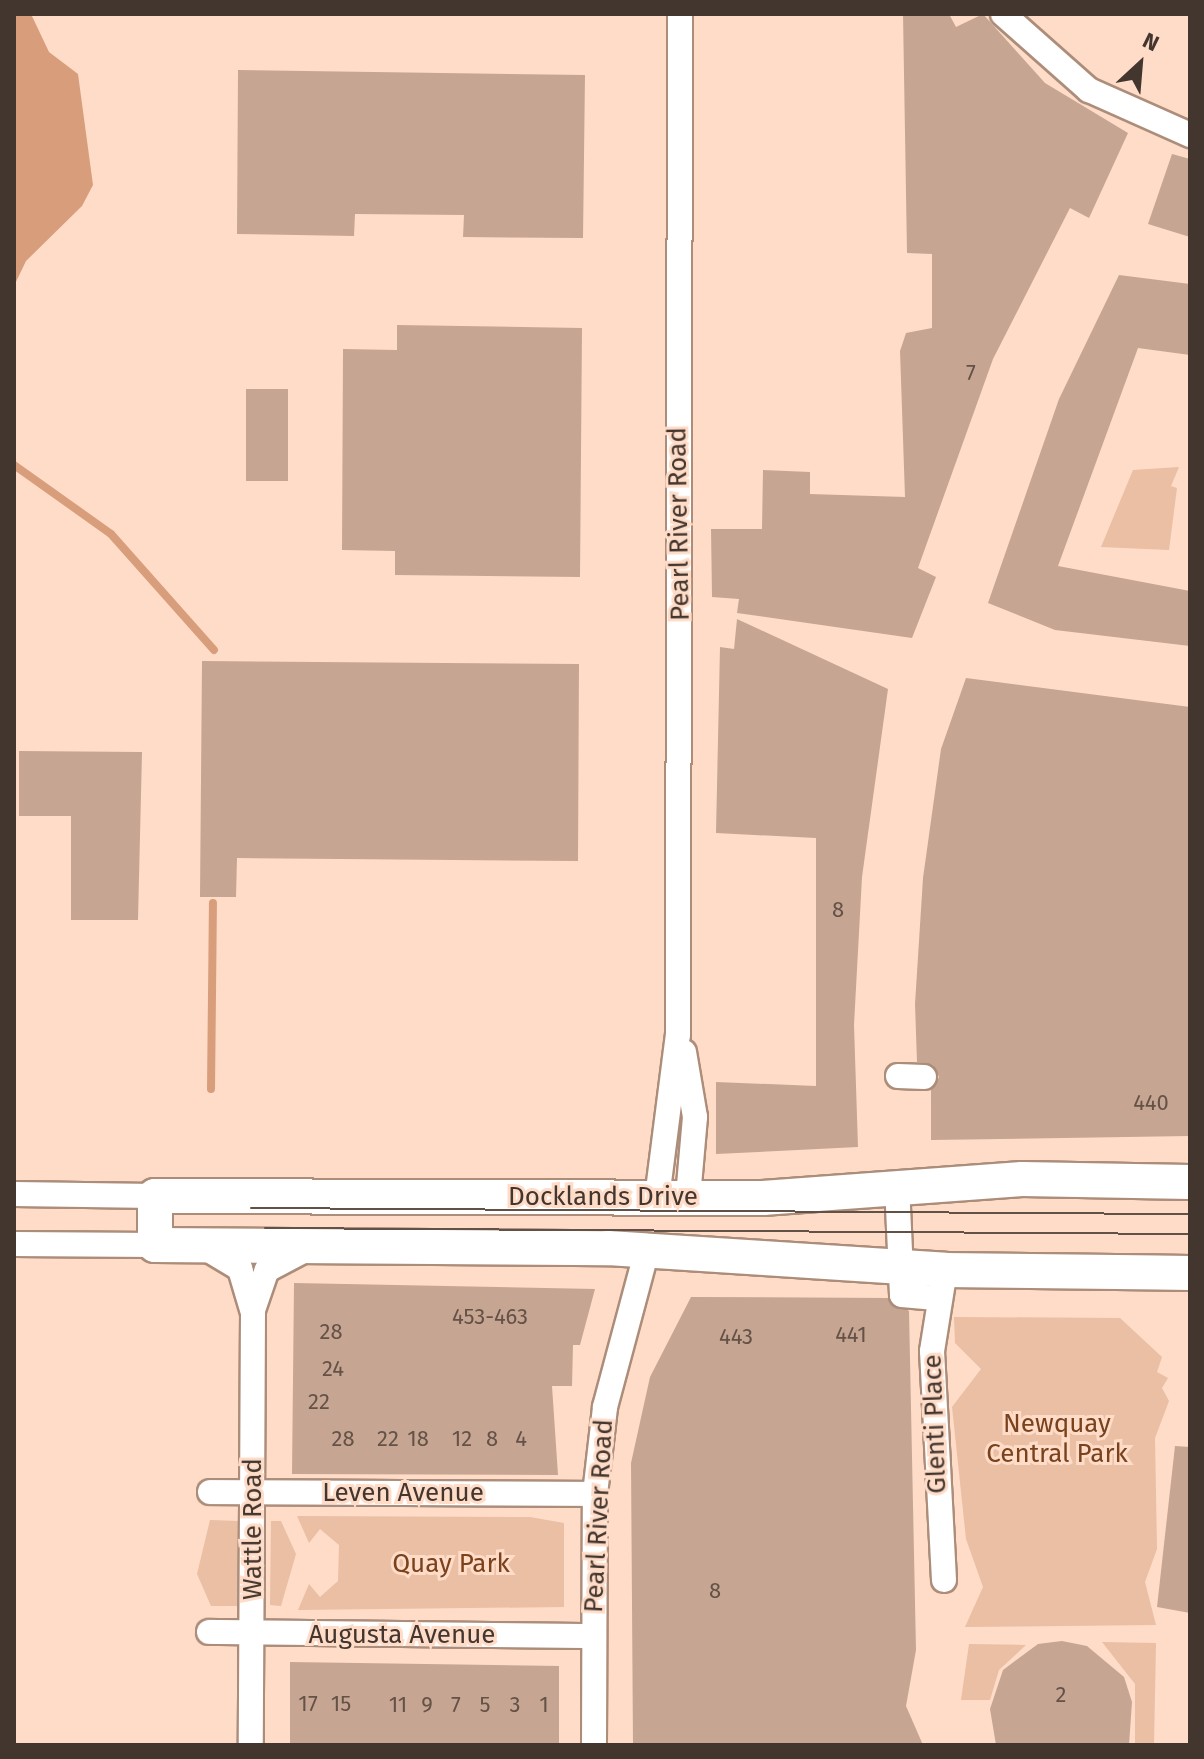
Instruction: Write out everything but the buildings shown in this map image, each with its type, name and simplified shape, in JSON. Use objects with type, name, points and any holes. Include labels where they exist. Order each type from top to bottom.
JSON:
[{"type":"street","name":"Pearl River Road","points":[[594,1745],[595,1494],[605,1407],[639,1292],[673,1198],[678,1034],[680,14]]},
{"type":"street","points":[[1003,14],[1089,90],[1190,135]]},
{"type":"street","points":[[898,1076],[924,1077]]},
{"type":"street","name":"Docklands Drive","points":[[14,1194],[788,1198],[897,1185],[1190,1182]]},
{"type":"street","points":[[897,1185],[901,1266]]},
{"type":"street","points":[[169,1196],[178,1246]]},
{"type":"street","name":"Docklands Drive","points":[[14,1244],[321,1244],[653,1251],[901,1266],[942,1284],[1190,1273]]},
{"type":"street","name":"Wattle Road","points":[[253,1313],[273,1264],[321,1244]]},
{"type":"street","name":"Wattle Road","points":[[178,1246],[240,1269],[253,1313],[251,1745]]},
{"type":"street","name":"Glenti Place","points":[[942,1284],[932,1351],[944,1580]]},
{"type":"street","name":"Leven Avenue","points":[[210,1492],[595,1494]]},
{"type":"street","name":"Augusta Avenue","points":[[209,1632],[594,1636]]},
{"type":"green space","points":[[1179,467],[1171,486],[1177,488],[1169,550],[1101,547],[1133,470]]},
{"type":"green space","name":"Newquay Central Park","points":[[954,1317],[1120,1318],[1162,1357],[1157,1372],[1168,1378],[1162,1388],[1169,1401],[1155,1438],[1157,1549],[1145,1582],[1156,1625],[965,1627],[983,1587],[966,1539],[952,1407],[981,1369],[955,1343]]},
{"type":"green space","name":"Quay Park","points":[[297,1516],[530,1517],[564,1523],[564,1607],[298,1610],[309,1584],[320,1597],[338,1581],[339,1545],[320,1529],[309,1543]]},
{"type":"green space","points":[[210,1520],[239,1521],[239,1606],[211,1606],[197,1574]]},
{"type":"green space","points":[[271,1521],[281,1521],[296,1554],[281,1606],[270,1605]]},
{"type":"green space","points":[[1102,1642],[1156,1643],[1154,1745],[1135,1745],[1135,1684]]},
{"type":"green space","points":[[969,1644],[1026,1645],[999,1670],[990,1700],[961,1700]]},
{"type":"shaded area","points":[[14,14],[31,14],[49,52],[78,74],[93,185],[82,206],[26,261],[14,286]]},
{"type":"waterway","points":[[14,465],[111,534],[214,650]]},
{"type":"waterway","points":[[211,1089],[213,903]]},
{"type":"tram line","points":[[251,1208],[1190,1214]]},
{"type":"tram line","points":[[265,1228],[1190,1234]]}]
